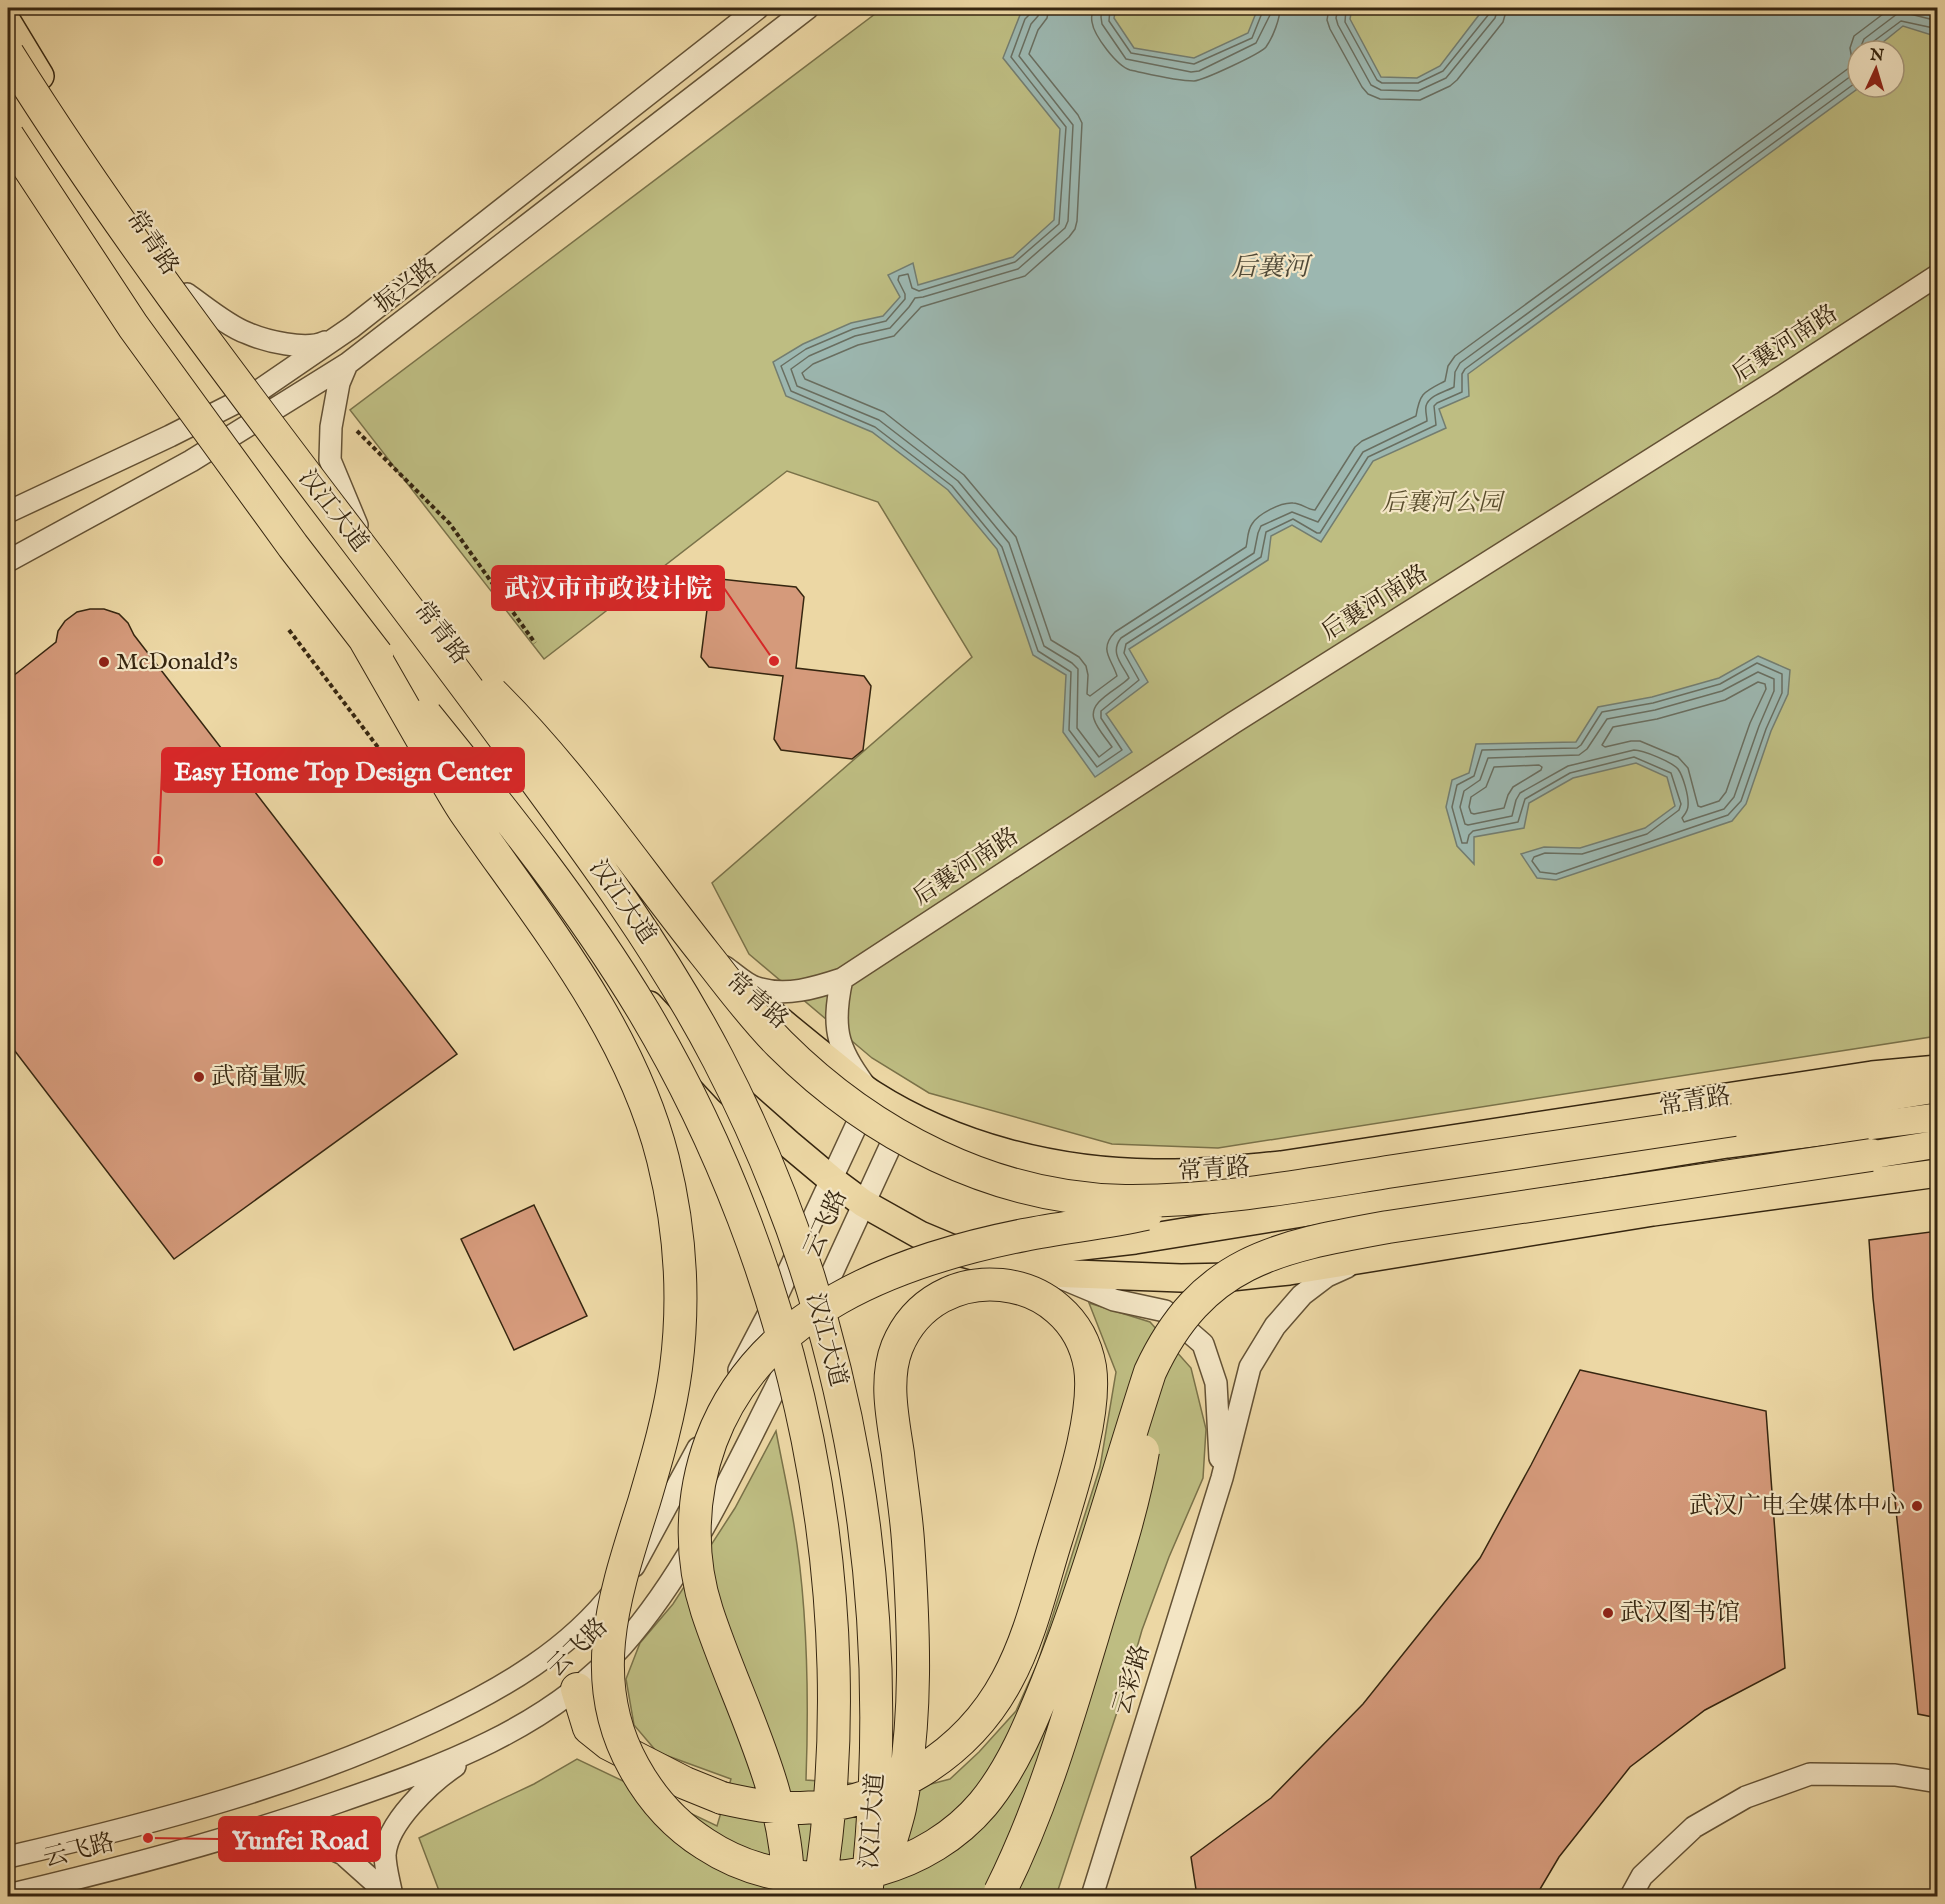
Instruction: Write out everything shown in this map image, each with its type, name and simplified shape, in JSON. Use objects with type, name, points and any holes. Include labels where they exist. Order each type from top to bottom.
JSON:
[{"type":"highway","name":"汉江大道","points":[[8,54],[53,127],[307,479],[418,621],[616,891],[653,946],[719,1060],[765,1160],[797,1242],[817,1305],[842,1401],[861,1498],[870,1563],[876,1652],[877,1762],[866,1896]]},
{"type":"highway","name":"汉江大道","points":[[8,136],[133,326],[364,638],[478,779],[608,956],[676,1069],[733,1189],[777,1314],[802,1410],[820,1508],[832,1634],[832,1751],[827,1825],[818,1896]]},
{"type":"highway","points":[[418,621],[509,710],[588,800],[753,1014],[803,1066],[859,1111],[893,1132],[965,1169],[1003,1182],[1041,1191],[1078,1198],[1123,1201],[1226,1197]]},
{"type":"highway","points":[[364,638],[462,807],[524,892],[610,1030],[638,1084],[662,1155],[676,1228],[680,1265],[676,1369],[660,1447],[621,1574],[613,1608],[607,1660],[612,1710],[625,1749],[640,1779],[654,1799],[690,1834],[733,1860],[758,1869],[784,1875],[838,1878],[890,1867],[938,1844],[979,1809],[1010,1766],[1040,1702],[1076,1606],[1150,1372],[1173,1330],[1204,1294],[1245,1265],[1292,1246],[1388,1227],[1873,1168]]},
{"type":"highway","points":[[788,1896],[785,1840],[778,1801],[707,1610],[696,1558],[696,1504],[700,1477],[715,1431],[738,1388],[752,1369],[804,1321],[857,1287],[908,1265],[972,1246],[1014,1237],[1141,1216],[1226,1197],[1734,1120],[1938,1086]]},
{"type":"highway","points":[[577,1689],[589,1728],[609,1744],[685,1783],[722,1798],[751,1805],[802,1808],[827,1806],[876,1794],[900,1783],[908,1779],[943,1756],[962,1740],[994,1701],[1018,1657],[1069,1499],[1083,1443],[1090,1400],[1090,1365],[1077,1332],[1053,1305],[1022,1288],[987,1283],[969,1286],[937,1298],[924,1309],[902,1335],[895,1351],[890,1384],[907,1534],[913,1618],[913,1682],[907,1762],[906,1771],[904,1781],[903,1791],[875,1896]]},
{"type":"highway","points":[[997,1896],[1037,1812],[1057,1756],[1131,1509],[1146,1434],[1150,1372]]},
{"type":"main road","name":"常青路","points":[[8,23],[63,113],[264,402],[608,848],[679,928],[735,982],[871,1094],[906,1113],[933,1127],[970,1141],[1045,1162],[1119,1172],[1189,1173],[1281,1165],[1872,1075],[1938,1069]]},
{"type":"main road","points":[[8,154],[70,252],[192,425],[336,620],[654,1011],[729,1091],[832,1180],[863,1203],[920,1235],[963,1253],[1005,1265],[1047,1273],[1180,1278],[1231,1277],[1289,1271],[1653,1212],[1873,1168],[1934,1145]]},
{"type":"main road","points":[[963,1253],[1012,1252],[1135,1240],[1727,1144],[1938,1117]]},
{"type":"main road","points":[[1873,1168],[1938,1173]]},
{"type":"street","name":"振兴路","points":[[8,512],[192,425],[264,402],[347,364],[808,8]]},
{"type":"street","name":"振兴路","points":[[8,561],[210,449],[352,327],[749,10]]},
{"type":"street","points":[[749,10],[764,41]]},
{"type":"street","name":"后襄河南路","points":[[679,928],[721,965],[756,988],[784,992],[811,989],[842,979],[1233,723],[1762,389],[1938,275]]},
{"type":"street","name":"振兴路","points":[[187,294],[246,333],[294,346],[321,344],[352,327]]},
{"type":"street","points":[[347,364],[339,383],[331,427],[330,460],[357,525]]},
{"type":"street","points":[[842,979],[836,1006],[839,1039],[844,1054],[871,1094]]},
{"type":"street","name":"云飞路","points":[[8,1857],[191,1810],[270,1786],[355,1756],[401,1737],[477,1700],[519,1676],[565,1643],[605,1604],[634,1566],[669,1505],[772,1307],[871,1094]]},
{"type":"street","name":"云飞路","points":[[8,1895],[201,1846],[404,1779],[487,1744],[534,1719],[577,1689],[622,1646],[665,1590],[704,1527],[808,1326],[906,1113]]},
{"type":"street","name":"云彩路","points":[[1092,1896],[1221,1478],[1250,1367],[1275,1326],[1302,1295],[1327,1276],[1366,1258]]},
{"type":"street","points":[[1047,1273],[1114,1300],[1165,1311],[1203,1344],[1216,1383],[1221,1478]]},
{"type":"street","points":[[391,1896],[385,1854],[397,1822],[435,1780],[487,1744]]},
{"type":"street","points":[[1631,1896],[1642,1876],[1694,1827],[1746,1797],[1810,1774],[1895,1775],[1938,1782]]},
{"type":"street","points":[[201,1846],[312,1840],[343,1854],[391,1896]]},
{"type":"path","points":[[357,431],[450,524],[535,644]]},
{"type":"path","points":[[289,630],[399,775]]},
{"type":"green space","name":"后襄河公园","points":[[883,8],[1937,8],[1937,1036],[1218,1148],[1112,1144],[929,1093],[872,1058],[749,954],[712,883],[972,657],[878,502],[787,471],[544,659],[350,410]]},
{"type":"green space","points":[[1089,1303],[1150,1322],[1191,1368],[1206,1429],[1203,1478],[1169,1557],[1142,1630],[1056,1896],[441,1896],[419,1838],[534,1784],[577,1759],[717,1826],[731,1779],[657,1752],[634,1725],[626,1679],[640,1643],[673,1604],[735,1508],[776,1431],[799,1557],[805,1620],[806,1780],[916,1788],[950,1779],[979,1752],[1016,1711],[1038,1662],[1100,1467],[1116,1372]]},
{"type":"water","name":"后襄河","points":[[1030,8],[1116,8],[1114,18],[1134,48],[1194,58],[1248,33],[1258,8],[1352,8],[1350,19],[1381,77],[1417,78],[1440,66],[1482,11],[1490,8],[1937,8],[1938,37],[1903,26],[1887,39],[1846,39],[1846,97],[1468,374],[1469,396],[1439,409],[1446,428],[1373,461],[1321,542],[1292,525],[1271,536],[1268,560],[1129,649],[1148,682],[1106,714],[1132,752],[1095,777],[1063,732],[1066,675],[1033,655],[997,549],[948,490],[872,432],[786,396],[773,362],[803,344],[851,323],[883,316],[900,297],[888,275],[913,263],[918,285],[1013,257],[1054,220],[1060,129],[1003,58],[1020,15]]},
{"type":"water","points":[[1758,656],[1790,670],[1788,694],[1771,731],[1746,804],[1732,821],[1556,880],[1537,878],[1521,854],[1544,847],[1580,848],[1645,828],[1675,806],[1667,777],[1636,763],[1573,778],[1529,803],[1524,828],[1474,837],[1474,864],[1457,846],[1446,807],[1452,780],[1469,773],[1476,744],[1576,742],[1598,707],[1652,697],[1719,678]]},
{"type":"building","points":[[720,579],[796,587],[804,597],[796,668],[864,676],[871,686],[863,750],[852,759],[781,750],[774,739],[783,676],[709,667],[701,657],[710,586]]},
{"type":"building","points":[[104,609],[119,614],[128,623],[134,635],[457,1054],[174,1259],[8,1042],[8,680],[56,642],[58,631],[65,621],[77,612]]},
{"type":"building","points":[[534,1205],[587,1316],[514,1350],[461,1239]]},
{"type":"building","name":"武汉广电全媒体中心","points":[[1938,1231],[1938,1718],[1918,1714],[1873,1298],[1869,1240]]},
{"type":"building","name":"武汉图书馆","points":[[1580,1370],[1766,1411],[1785,1668],[1705,1710],[1630,1767],[1559,1857],[1536,1896],[1197,1896],[1191,1857],[1271,1798],[1363,1704],[1480,1558]]},
{"type":"place","name":"武汉市市政设计院","points":[[774,661]]},
{"type":"place","name":"McDonald's","points":[[104,662]]},
{"type":"place","name":"Easy Home Top Design Center","points":[[158,861]]},
{"type":"place","name":"武商量贩","points":[[199,1077]]},
{"type":"place","name":"武汉广电全媒体中心","points":[[1917,1506]]},
{"type":"place","name":"武汉图书馆","points":[[1608,1613]]},
{"type":"place","name":"Yunfei Road","points":[[148,1838]]}]
